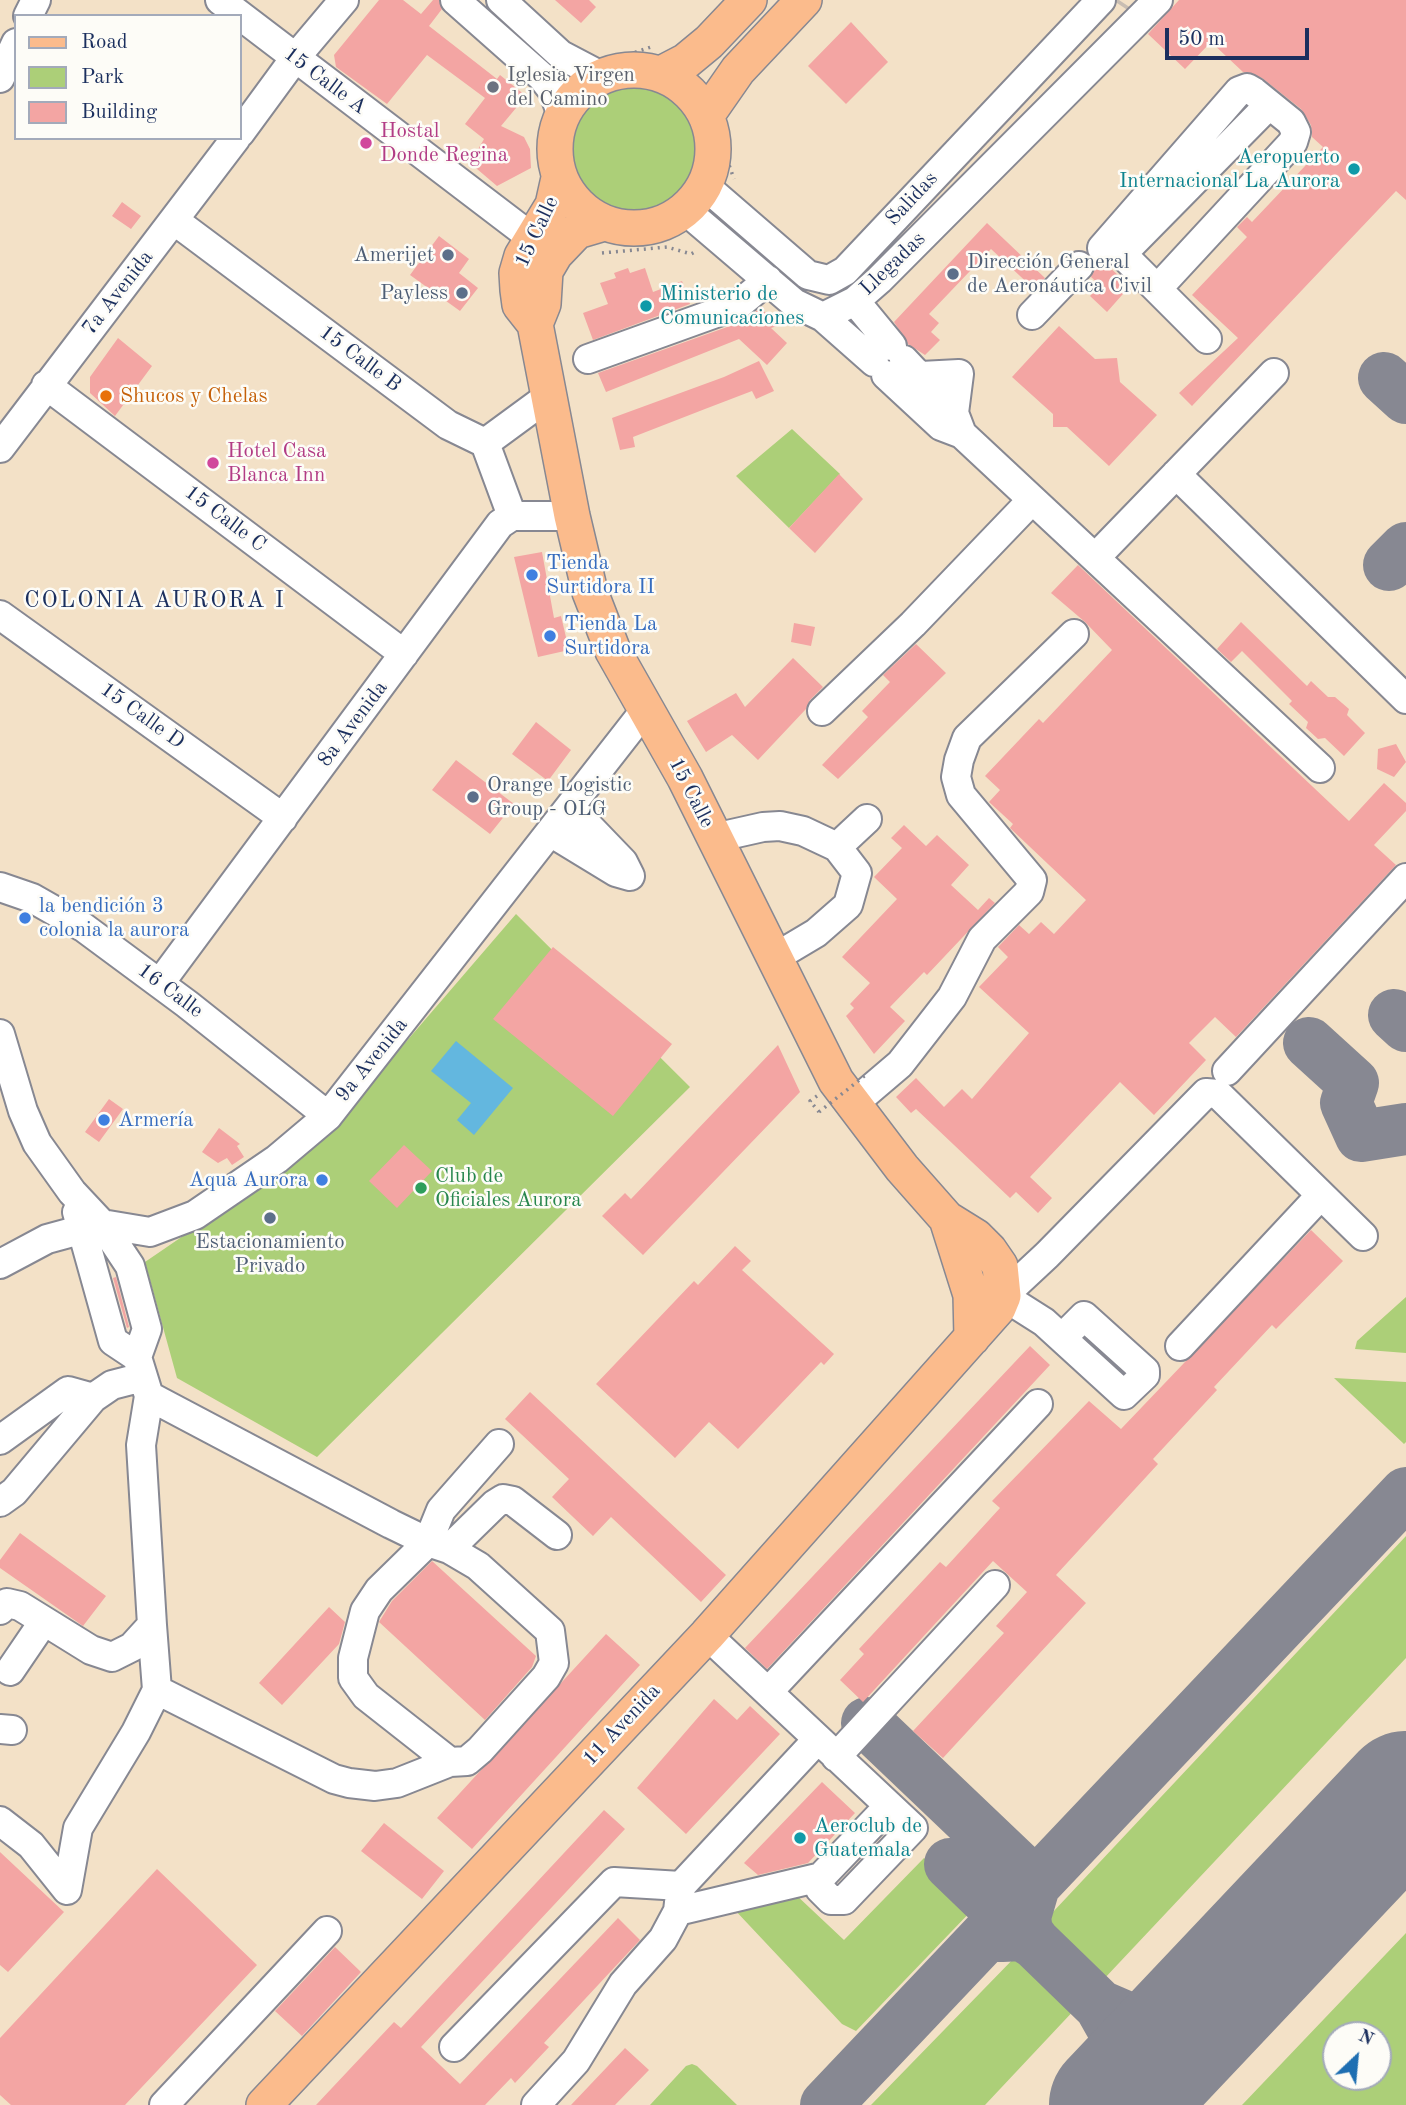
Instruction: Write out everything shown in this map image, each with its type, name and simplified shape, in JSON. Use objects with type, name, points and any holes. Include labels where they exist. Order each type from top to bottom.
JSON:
[{"type":"main road","points":[[749,0],[687,61],[657,60],[641,70],[589,71],[571,99],[557,103],[552,172],[585,212],[591,227],[646,228],[667,222],[695,198],[713,159],[712,133],[738,70],[804,0]]},
{"type":"main road","points":[[657,60],[716,122]]},
{"type":"main road","name":"15 Calle","points":[[536,324],[520,305],[517,273],[531,237],[553,205],[552,172]]},
{"type":"main road","name":"15 Calle","points":[[591,227],[555,254],[545,271],[543,304],[536,324],[572,516],[595,604],[613,651],[714,838],[829,1068],[860,1089],[902,1168],[947,1219]]},
{"type":"main road","points":[[947,1219],[976,1237],[989,1250],[1000,1266],[1003,1296]]},
{"type":"main road","points":[[947,1219],[971,1295],[972,1338]]},
{"type":"main road","name":"11 Avenida","points":[[264,2105],[707,1635],[972,1338],[998,1308],[1003,1296]]},
{"type":"street","name":"15 Calle A","points":[[220,0],[238,14]]},
{"type":"street","points":[[242,130],[295,58],[344,0]]},
{"type":"street","points":[[455,0],[542,77],[557,103]]},
{"type":"street","points":[[501,0],[561,55],[589,71]]},
{"type":"street","points":[[1080,77],[1106,56],[1158,0]]},
{"type":"street","points":[[1080,77],[1109,1]]},
{"type":"street","name":"Salidas","points":[[695,198],[732,211],[808,275],[829,279],[845,271],[906,205],[1109,1]]},
{"type":"street","name":"15 Calle A","points":[[242,17],[531,237]]},
{"type":"street","points":[[0,78],[14,47]]},
{"type":"street","name":"Llegadas","points":[[823,317],[855,301],[1080,77]]},
{"type":"street","points":[[1099,255],[1239,91],[1247,88],[1254,92],[1291,122],[1296,132],[1293,142],[1157,289]]},
{"type":"street","points":[[1032,315],[1261,113]]},
{"type":"street","name":"7a Avenida","points":[[0,448],[235,140]]},
{"type":"street","points":[[695,198],[713,234],[794,303],[823,317],[895,364],[959,374],[958,423],[1032,500],[1320,768]]},
{"type":"street","name":"15 Calle B","points":[[175,221],[448,425],[485,443]]},
{"type":"street","points":[[1099,255],[1157,289],[1207,339]]},
{"type":"street","points":[[588,359],[738,305],[768,280]]},
{"type":"street","points":[[855,301],[895,364],[941,426],[958,423]]},
{"type":"street","points":[[1095,558],[1274,373]]},
{"type":"street","name":"15 Calle C","points":[[46,385],[404,654]]},
{"type":"street","points":[[549,396],[485,443],[512,516],[572,516]]},
{"type":"street","points":[[1176,474],[1406,699]]},
{"type":"street","points":[[822,711],[913,624],[1032,500]]},
{"type":"street","name":"8a Avenida","points":[[160,983],[500,524],[512,516]]},
{"type":"street","name":"15 Calle D","points":[[0,615],[283,818]]},
{"type":"street","points":[[860,1089],[900,1064],[953,997],[982,939],[1029,892],[1032,880],[961,796],[956,777],[967,738],[1074,634]]},
{"type":"street","name":"9a Avenida","points":[[0,1265],[47,1239],[92,1227],[150,1232],[195,1215],[277,1159],[328,1116],[552,833],[646,709]]},
{"type":"street","points":[[552,833],[616,872],[630,876],[623,862],[571,808]]},
{"type":"street","points":[[837,847],[867,819]]},
{"type":"street","points":[[714,838],[780,826],[812,835],[837,847],[857,873],[848,905],[816,933],[774,958]]},
{"type":"street","points":[[1227,1071],[1406,878]]},
{"type":"street","name":"16 Calle","points":[[0,887],[32,898],[83,927],[160,983],[328,1116]]},
{"type":"street","points":[[0,1034],[23,1111],[37,1143],[72,1192],[92,1227],[130,1265],[147,1329],[141,1445],[158,1690],[78,1828],[67,1890],[31,1845],[0,1821]]},
{"type":"street","points":[[1062,1338],[1044,1322],[1003,1296],[1047,1255],[1206,1093],[1217,1094],[1363,1236]]},
{"type":"street","points":[[1180,1346],[1321,1195]]},
{"type":"street","points":[[92,1227],[113,1341],[143,1377],[478,1566],[550,1631],[554,1663],[546,1676],[480,1750],[467,1760],[450,1762],[397,1783],[375,1786],[334,1779],[158,1690]]},
{"type":"street","points":[[0,1502],[14,1492],[93,1398],[113,1385],[143,1377]]},
{"type":"street","points":[[0,1440],[68,1391],[93,1398]]},
{"type":"street","points":[[768,1692],[1038,1404]]},
{"type":"street","points":[[439,1545],[441,1510],[499,1444]]},
{"type":"street","points":[[450,1762],[379,1709],[353,1678],[353,1658],[365,1611],[379,1590],[503,1499],[513,1501],[557,1535]]},
{"type":"street","points":[[536,2105],[576,2062],[623,1984],[663,1939],[680,1898],[827,1748],[995,1585]]},
{"type":"street","points":[[0,1610],[7,1603],[14,1604],[91,1650],[112,1657],[132,1647],[152,1625]]},
{"type":"street","points":[[10,1671],[44,1621]]},
{"type":"street","points":[[454,2047],[614,1882],[680,1898],[821,1877],[889,1806],[707,1635]]},
{"type":"street","points":[[176,2101],[327,1931]]},
{"type":"path","points":[[589,71],[581,59],[657,60]]},
{"type":"path","points":[[552,172],[543,108],[557,103]]},
{"type":"path","points":[[716,122],[741,200],[732,211]]},
{"type":"path","points":[[591,227],[596,250],[606,253],[667,247],[691,254],[713,234]]},
{"type":"path","points":[[810,1101],[819,1112],[860,1089]]},
{"type":"green space","points":[[634,83],[659,88],[680,102],[694,123],[699,148],[694,173],[680,194],[659,208],[634,213],[609,208],[588,194],[574,173],[569,148],[574,123],[588,102],[609,88]]},
{"type":"green space","points":[[792,429],[840,474],[789,528],[736,476]]},
{"type":"green space","name":"Club de Oficiales Aurora","points":[[516,914],[690,1087],[317,1457],[177,1378],[145,1262],[319,1143]]},
{"type":"green space","points":[[1406,1297],[1406,1353],[1355,1349],[1357,1341]]},
{"type":"green space","points":[[1334,1378],[1406,1382],[1406,1442],[1404,1444]]},
{"type":"green space","points":[[1406,1536],[1406,1658],[1103,1980],[1052,1933],[1049,1924],[1052,1913]]},
{"type":"green space","points":[[924,1858],[975,1907],[856,2031],[842,2024],[733,1908],[794,1893],[844,1940]]},
{"type":"green space","points":[[1406,1933],[1406,2105],[1242,2105],[1322,2021],[1322,2091],[1392,2091],[1392,2021],[1322,2021]]},
{"type":"green space","points":[[1019,1953],[1078,2006],[985,2105],[871,2105]]},
{"type":"green space","points":[[692,2064],[737,2105],[650,2105],[686,2066]]},
{"type":"water","points":[[456,1041],[513,1088],[474,1135],[457,1120],[471,1103],[431,1071]]},
{"type":"building","name":"Iglesia Virgen del Camino","points":[[379,0],[403,0],[421,14],[433,0],[439,0],[442,9],[429,26],[497,79],[500,75],[526,96],[501,126],[524,137],[530,149],[531,168],[497,186],[470,163],[484,139],[465,124],[485,98],[427,55],[387,104],[336,67],[334,55]]},
{"type":"building","points":[[555,0],[589,0],[596,7],[581,23]]},
{"type":"building","name":"Aeropuerto Internacional La Aurora","points":[[1179,0],[1406,0],[1406,200],[1396,191],[1192,406],[1179,393],[1238,338],[1192,295],[1247,237],[1237,227],[1247,217],[1252,222],[1323,147],[1312,137],[1311,125],[1301,109],[1262,78],[1243,72],[1211,42],[1185,69],[1148,34]]},
{"type":"building","points":[[851,22],[888,62],[846,104],[808,66]]},
{"type":"building","points":[[122,202],[141,216],[131,229],[112,216]]},
{"type":"building","points":[[987,223],[1045,278],[1034,289],[991,249],[929,314],[939,323],[931,332],[940,340],[925,355],[908,344],[894,322]]},
{"type":"building","points":[[439,236],[469,259],[459,273],[478,288],[460,311],[410,275]]},
{"type":"building","points":[[1095,263],[1107,265],[1130,286],[1107,312],[1090,296],[1100,285],[1091,277]]},
{"type":"building","name":"Ministerio de Comunicaciones","points":[[628,268],[630,273],[645,268],[653,292],[682,281],[690,304],[593,340],[583,313],[608,304],[600,283],[616,278],[614,273]]},
{"type":"building","points":[[760,308],[780,325],[771,328],[787,343],[767,365],[739,339],[606,392],[598,373],[744,321]]},
{"type":"building","name":"Dirección General de Aeronáutica Civil","points":[[1059,326],[1095,359],[1117,358],[1120,382],[1157,415],[1109,466],[1067,427],[1053,427],[1053,414],[1012,377]]},
{"type":"building","points":[[118,338],[152,366],[115,416],[90,393],[90,377]]},
{"type":"building","points":[[759,361],[774,391],[756,399],[752,391],[705,409],[633,437],[635,447],[620,450],[612,418],[724,377]]},
{"type":"building","points":[[839,474],[863,499],[815,553],[789,528]]},
{"type":"building","points":[[542,552],[554,618],[561,616],[569,650],[538,657],[514,557]]},
{"type":"building","points":[[1078,565],[1349,821],[1384,783],[1406,803],[1406,811],[1374,845],[1396,865],[1236,1037],[1215,1017],[1189,1043],[1206,1060],[1154,1115],[1120,1082],[1030,1177],[1052,1198],[1038,1213],[1016,1192],[1010,1198],[916,1109],[911,1113],[896,1097],[916,1078],[944,1107],[962,1089],[972,1099],[1029,1033],[979,987],[1008,957],[998,947],[1019,925],[1029,934],[1041,922],[1054,934],[1086,900],[1010,828],[1013,824],[989,802],[1000,790],[985,776],[1039,719],[1043,723],[1112,650],[1051,593]]},
{"type":"building","points":[[1241,622],[1307,686],[1311,681],[1328,697],[1335,697],[1349,709],[1347,715],[1365,733],[1344,756],[1325,738],[1318,739],[1306,728],[1308,722],[1289,704],[1292,701],[1242,651],[1231,662],[1217,649]]},
{"type":"building","points":[[794,623],[815,627],[811,646],[791,642]]},
{"type":"building","points":[[916,644],[946,673],[838,779],[822,765],[868,717],[862,711],[890,682],[883,675]]},
{"type":"building","points":[[793,658],[823,687],[810,700],[806,709],[758,760],[732,735],[706,752],[687,721],[736,693],[745,707]]},
{"type":"building","points":[[536,722],[571,750],[548,781],[512,754]]},
{"type":"building","points":[[1396,744],[1406,762],[1394,777],[1377,769],[1378,749]]},
{"type":"building","name":"Orange Logistic Group - OLG","points":[[456,760],[514,804],[490,834],[432,790]]},
{"type":"building","points":[[904,825],[926,846],[937,835],[969,865],[951,885],[978,910],[989,898],[995,903],[927,975],[924,972],[890,1007],[905,1021],[874,1054],[846,1016],[854,1008],[850,1004],[870,983],[842,957],[897,899],[874,877],[902,848],[891,838]]},
{"type":"building","points":[[553,947],[672,1044],[613,1116],[493,1019]]},
{"type":"building","points":[[778,1045],[800,1092],[643,1255],[602,1216],[625,1193],[631,1199]]},
{"type":"building","name":"Armería","points":[[109,1099],[123,1109],[99,1142],[85,1132]]},
{"type":"building","points":[[219,1128],[240,1144],[237,1146],[244,1157],[232,1165],[227,1158],[218,1163],[202,1152]]},
{"type":"building","points":[[404,1145],[432,1171],[397,1208],[369,1181]]},
{"type":"building","points":[[1311,1230],[1343,1261],[1276,1329],[1272,1325],[1214,1387],[1217,1390],[1153,1459],[1158,1464],[1056,1575],[1086,1603],[943,1758],[913,1731],[1004,1633],[996,1626],[1027,1592],[993,1561],[863,1702],[840,1680],[864,1654],[859,1649],[940,1562],[946,1567],[1000,1508],[992,1501],[1089,1401],[1121,1429]]},
{"type":"building","points":[[735,1246],[751,1261],[742,1270],[834,1354],[824,1365],[821,1362],[738,1449],[709,1422],[675,1458],[596,1384],[694,1281],[698,1285]]},
{"type":"building","points":[[116,1277],[129,1327],[127,1328],[113,1278]]},
{"type":"building","points":[[1030,1346],[1050,1365],[767,1669],[745,1648]]},
{"type":"building","points":[[530,1392],[726,1575],[701,1602],[611,1517],[593,1536],[552,1497],[569,1479],[505,1419]]},
{"type":"building","points":[[20,1533],[106,1596],[83,1626],[0,1568],[0,1560]]},
{"type":"building","points":[[432,1561],[536,1656],[532,1667],[485,1720],[379,1622],[392,1601]]},
{"type":"building","points":[[329,1607],[345,1622],[339,1644],[282,1705],[259,1683]]},
{"type":"building","points":[[606,1634],[640,1665],[472,1849],[437,1818]]},
{"type":"building","points":[[714,1699],[737,1720],[750,1706],[780,1734],[686,1834],[637,1788]]},
{"type":"building","name":"Aeroclub de Guatemala","points":[[822,1782],[855,1813],[808,1863],[758,1875],[744,1863]]},
{"type":"building","points":[[604,1810],[625,1829],[421,2047],[460,2084],[618,1918],[640,1940],[544,2043],[549,2047],[515,2083],[511,2078],[485,2105],[316,2105],[394,2022],[401,2028]]},
{"type":"building","points":[[384,1823],[444,1871],[422,1899],[361,1851]]},
{"type":"building","points":[[0,1852],[64,1912],[8,1972],[0,1965]]},
{"type":"building","points":[[157,1869],[257,1965],[125,2105],[11,2105],[0,2095],[0,2038]]},
{"type":"building","points":[[335,1947],[361,1972],[302,2036],[275,2011]]},
{"type":"building","points":[[625,2048],[649,2070],[615,2105],[571,2105]]},
{"type":"taxiway","points":[[1384,378],[1406,398]]},
{"type":"taxiway","points":[[1389,565],[1406,548]]},
{"type":"taxiway","points":[[1394,1015],[1406,1026]]},
{"type":"taxiway","points":[[1309,1043],[1353,1083],[1346,1103],[1361,1136],[1406,1129]]},
{"type":"taxiway","points":[[826,2105],[1406,1493]]},
{"type":"taxiway","points":[[867,1723],[1035,1883],[1025,1917],[1027,1932],[1035,1943]]},
{"type":"taxiway","points":[[950,1864],[1004,1916]]},
{"type":"taxiway","points":[[1002,1936],[1022,1935],[1035,1943],[1100,2006],[1113,2029],[1121,2054],[1119,2080],[1108,2105]]},
{"type":"taxiway","points":[[1100,2006],[1158,2031],[1179,2028],[1199,2015]]},
{"type":"runway","points":[[1114,2105],[1406,1796]]},
{"type":"place","name":"Iglesia Virgen del Camino","points":[[493,87]]},
{"type":"place","name":"Hostal Donde Regina","points":[[366,143]]},
{"type":"place","name":"Aeropuerto Internacional La Aurora","points":[[1354,169]]},
{"type":"place","name":"Amerijet","points":[[448,255]]},
{"type":"place","name":"Dirección General de Aeronáutica Civil","points":[[953,274]]},
{"type":"place","name":"Payless","points":[[462,293]]},
{"type":"place","name":"Ministerio de Comunicaciones","points":[[646,306]]},
{"type":"place","name":"Shucos y Chelas","points":[[106,396]]},
{"type":"place","name":"Hotel Casa Blanca Inn","points":[[213,463]]},
{"type":"place","name":"Tienda Surtidora II","points":[[532,575]]},
{"type":"place","name":"Tienda La Surtidora","points":[[550,636]]},
{"type":"place","name":"Orange Logistic Group - OLG","points":[[473,797]]},
{"type":"place","name":"la bendición 3 colonia la aurora","points":[[25,918]]},
{"type":"place","name":"Armería","points":[[104,1120]]},
{"type":"place","name":"Aqua Aurora","points":[[322,1180]]},
{"type":"place","name":"Club de Oficiales Aurora","points":[[421,1188]]},
{"type":"place","name":"Estacionamiento Privado","points":[[270,1218]]},
{"type":"place","name":"Aeroclub de Guatemala","points":[[800,1838]]},
{"type":"district","name":"COLONIA AURORA I","points":[[155,601]]}]
